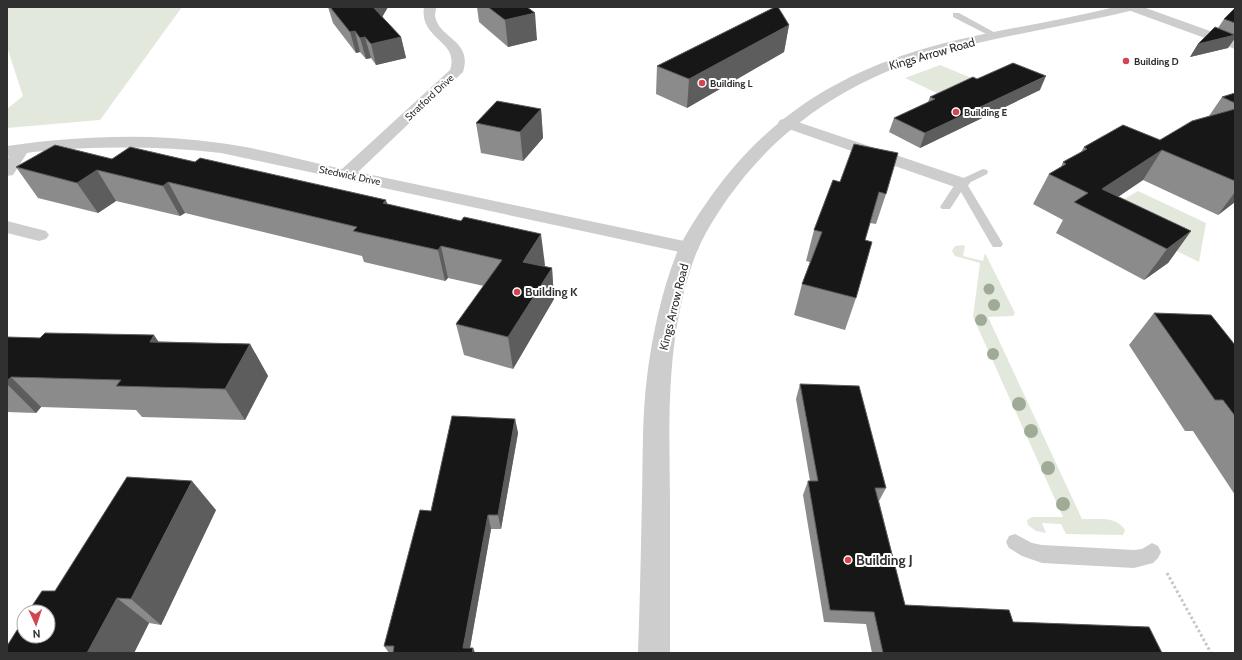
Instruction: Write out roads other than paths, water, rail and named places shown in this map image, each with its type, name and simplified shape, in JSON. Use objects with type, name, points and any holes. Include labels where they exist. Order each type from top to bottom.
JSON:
[{"type":"street","name":"Stratford Drive","points":[[346,174],[456,72],[460,58],[433,26],[430,15],[430,7]]},
{"type":"street","name":"Kings Arrow Road","points":[[654,653],[658,380],[667,328],[679,277],[689,248],[730,180],[750,156],[786,123],[838,89],[887,66],[930,52],[1131,7]]},
{"type":"street","points":[[1131,7],[1235,45]]},
{"type":"street","points":[[786,123],[961,183]]},
{"type":"street","name":"Stedwick Drive","points":[[14,150],[120,142],[172,143],[221,148],[689,248]]},
{"type":"street","points":[[7,171],[14,150]]},
{"type":"street","points":[[7,227],[39,236]]},
{"type":"lane","points":[[956,15],[997,36]]},
{"type":"lane","points":[[946,208],[961,183],[983,172]]},
{"type":"lane","points":[[961,183],[997,244]]},
{"type":"lane","points":[[1015,542],[1028,550],[1042,554],[1134,559],[1146,557],[1152,552]]},
{"type":"place","name":"Building D","points":[[1126,61]]},
{"type":"place","name":"Building L","points":[[702,83]]},
{"type":"place","name":"Building E","points":[[956,112]]},
{"type":"place","name":"Building K","points":[[517,292]]},
{"type":"place","name":"Building J","points":[[848,560]]}]
